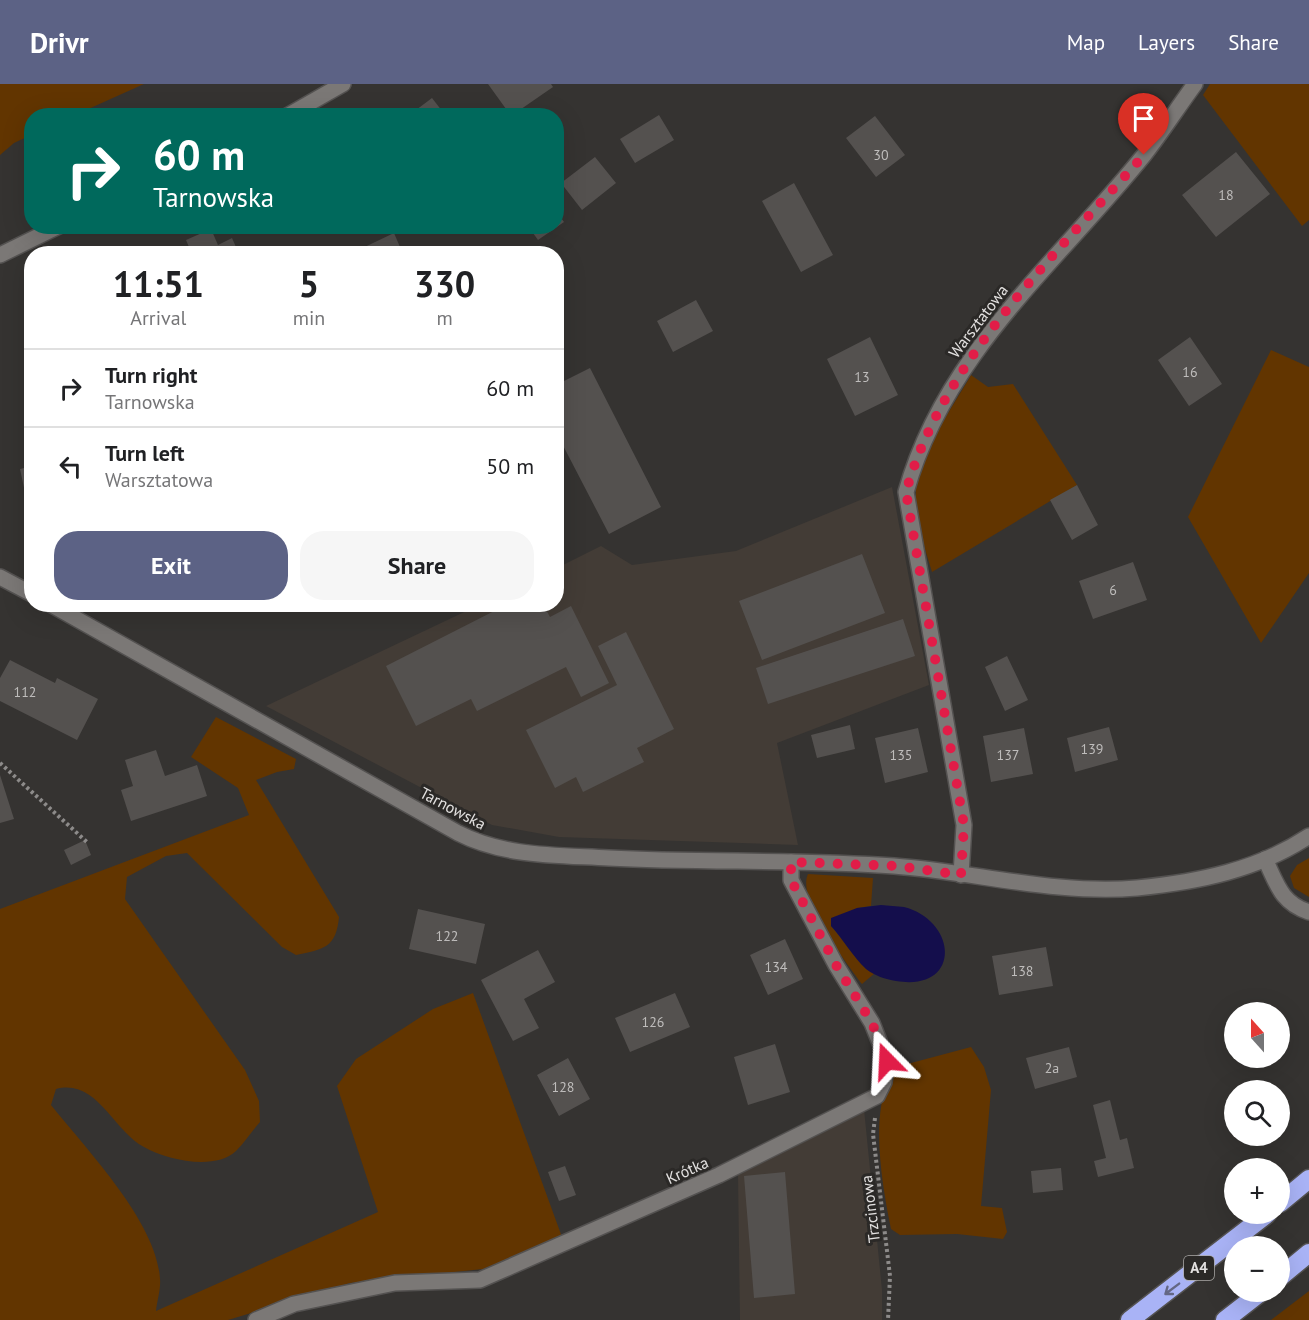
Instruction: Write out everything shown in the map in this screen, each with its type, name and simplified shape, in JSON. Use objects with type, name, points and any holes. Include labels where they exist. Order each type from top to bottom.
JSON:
[{"type":"highway","points":[[1290,1195],[1309,1179]]},
{"type":"highway","name":"A4","points":[[1130,1320],[1254,1224]]},
{"type":"highway","points":[[1290,1269],[1309,1253]]},
{"type":"highway","points":[[1225,1320],[1248,1302]]},
{"type":"street","points":[[301,108],[343,84]]},
{"type":"street","name":"Warsztatowa","points":[[961,875],[964,825],[906,492],[915,460],[955,382],[1026,286],[1144,155],[1195,84]]},
{"type":"street","points":[[0,255],[43,234]]},
{"type":"street","points":[[0,576],[24,590]]},
{"type":"street","name":"Tarnowska","points":[[64,612],[480,844],[501,850],[548,855],[678,862],[791,862],[897,866],[1059,886],[1134,888],[1203,879],[1266,860],[1309,836]]},
{"type":"street","points":[[1266,860],[1281,894],[1295,908],[1309,912]]},
{"type":"street","points":[[791,862],[791,880],[836,965],[872,1023],[887,1061],[884,1082],[877,1096]]},
{"type":"street","name":"Krótka","points":[[256,1320],[294,1304],[395,1283],[480,1280],[718,1175],[877,1096]]},
{"type":"path","points":[[0,763],[87,843]]},
{"type":"path","name":"Trzcinowa","points":[[877,1096],[873,1134],[890,1276],[888,1320]]},
{"type":"shaded area","points":[[0,84],[144,84],[91,108],[24,108],[24,138],[14,143],[0,155]]},
{"type":"shaded area","points":[[1210,84],[1309,84],[1309,220],[1302,226],[1203,95]]},
{"type":"shaded area","points":[[1271,350],[1309,367],[1309,573],[1261,643],[1188,517]]},
{"type":"shaded area","points":[[971,375],[988,387],[1013,384],[1077,485],[932,572],[920,531],[916,499],[918,475],[930,446]]},
{"type":"shaded area","points":[[892,487],[929,685],[777,743],[798,845],[559,837],[492,825],[266,706],[464,612],[564,612],[564,564],[601,546],[632,565],[736,551]]},
{"type":"shaded area","points":[[216,717],[296,759],[294,769],[277,772],[256,780],[339,917],[335,935],[327,945],[321,949],[296,955],[282,947],[187,853],[166,856],[127,877],[125,899],[245,1070],[259,1101],[260,1122],[236,1151],[216,1161],[204,1162],[178,1159],[154,1152],[123,1130],[94,1098],[83,1091],[70,1088],[56,1089],[51,1105],[118,1187],[147,1234],[156,1257],[160,1279],[156,1311],[378,1212],[337,1086],[356,1059],[433,1009],[473,993],[562,1237],[483,1269],[350,1283],[228,1320],[0,1320],[0,909],[249,815],[238,788],[191,757]]},
{"type":"shaded area","points":[[1309,858],[1309,897],[1294,888],[1290,876],[1297,865]]},
{"type":"shaded area","points":[[808,874],[873,878],[871,906],[857,908],[831,926],[866,968],[875,973],[862,984],[835,947],[816,914],[806,885]]},
{"type":"shaded area","points":[[881,905],[904,907],[922,915],[935,926],[943,939],[945,953],[942,966],[933,976],[918,982],[896,981],[877,975],[861,964],[831,926],[831,918],[857,908]]},
{"type":"shaded area","points":[[971,1047],[984,1067],[991,1090],[981,1206],[1002,1208],[1007,1232],[1003,1239],[957,1234],[900,1235],[891,1229],[882,1179],[879,1125],[884,1093],[896,1067]]},
{"type":"shaded area","points":[[864,1109],[882,1290],[882,1320],[740,1320],[738,1174]]},
{"type":"shaded area","points":[[1309,1291],[1309,1320],[1271,1320]]},
{"type":"building","points":[[488,84],[551,84],[553,87],[523,108],[505,108]]},
{"type":"building","points":[[432,98],[440,108],[419,108]]},
{"type":"building","points":[[659,115],[674,140],[635,163],[620,139]]},
{"type":"building","points":[[875,116],[905,155],[876,177],[846,138]]},
{"type":"building","points":[[1236,152],[1270,194],[1216,237],[1182,195]]},
{"type":"building","points":[[595,157],[616,183],[582,210],[564,187],[564,181]]},
{"type":"building","points":[[794,183],[833,255],[801,272],[762,201]]},
{"type":"building","points":[[200,234],[213,234],[218,245],[232,238],[236,246],[189,246],[186,240]]},
{"type":"building","points":[[394,234],[400,246],[367,246]]},
{"type":"building","points":[[534,234],[547,234],[538,240]]},
{"type":"building","points":[[696,300],[713,331],[673,352],[657,321]]},
{"type":"building","points":[[870,337],[898,395],[855,416],[827,359]]},
{"type":"building","points":[[1190,337],[1222,384],[1189,406],[1158,360]]},
{"type":"building","points":[[590,368],[661,507],[609,534],[564,447],[564,381]]},
{"type":"building","points":[[24,468],[24,488],[20,469]]},
{"type":"building","points":[[1077,485],[1098,525],[1072,540],[1050,500]]},
{"type":"building","points":[[862,554],[885,613],[762,660],[739,601]]},
{"type":"building","points":[[1133,562],[1147,600],[1093,619],[1079,581]]},
{"type":"building","points":[[571,606],[609,683],[581,697],[566,667],[477,711],[471,699],[416,726],[386,666],[492,612],[547,612],[550,617],[564,612]]},
{"type":"building","points":[[903,619],[915,656],[768,704],[756,668]]},
{"type":"building","points":[[626,632],[674,729],[637,748],[644,762],[583,792],[576,777],[555,788],[526,730],[617,685],[598,646]]},
{"type":"building","points":[[1007,656],[1028,700],[1005,711],[985,667]]},
{"type":"building","points":[[10,660],[55,683],[57,678],[98,699],[77,740],[0,701],[0,678]]},
{"type":"building","points":[[850,725],[855,749],[817,758],[811,735]]},
{"type":"building","points":[[1109,727],[1118,760],[1075,772],[1067,738]]},
{"type":"building","points":[[918,728],[928,772],[885,783],[875,738]]},
{"type":"building","points":[[1024,728],[1033,774],[991,782],[983,736]]},
{"type":"building","points":[[156,750],[165,776],[197,765],[207,796],[131,821],[121,790],[133,786],[125,760]]},
{"type":"building","points":[[0,775],[14,819],[0,823]]},
{"type":"building","points":[[85,840],[91,855],[71,865],[64,850]]},
{"type":"building","points":[[418,909],[485,924],[476,964],[409,949]]},
{"type":"building","points":[[785,939],[803,979],[768,995],[750,955]]},
{"type":"building","points":[[1046,947],[1053,986],[999,995],[992,956]]},
{"type":"building","points":[[538,950],[555,982],[524,999],[539,1028],[513,1041],[481,980]]},
{"type":"building","points":[[675,993],[690,1027],[630,1052],[615,1018]]},
{"type":"building","points":[[775,1044],[790,1092],[748,1105],[734,1057]]},
{"type":"building","points":[[1069,1047],[1077,1077],[1035,1089],[1026,1058]]},
{"type":"building","points":[[568,1058],[590,1099],[559,1116],[537,1075]]},
{"type":"building","points":[[1110,1100],[1120,1140],[1127,1138],[1134,1168],[1098,1177],[1094,1161],[1106,1158],[1093,1105]]},
{"type":"building","points":[[565,1166],[576,1195],[559,1201],[548,1172]]},
{"type":"building","points":[[1061,1168],[1063,1190],[1033,1193],[1031,1171]]},
{"type":"building","points":[[785,1172],[795,1294],[754,1298],[744,1176]]},
{"type":"route","points":[[887,1061],[872,1023],[836,965],[791,880],[791,862],[897,866],[961,875],[964,825],[906,492],[915,460],[955,382],[1026,286],[1144,155]]}]
